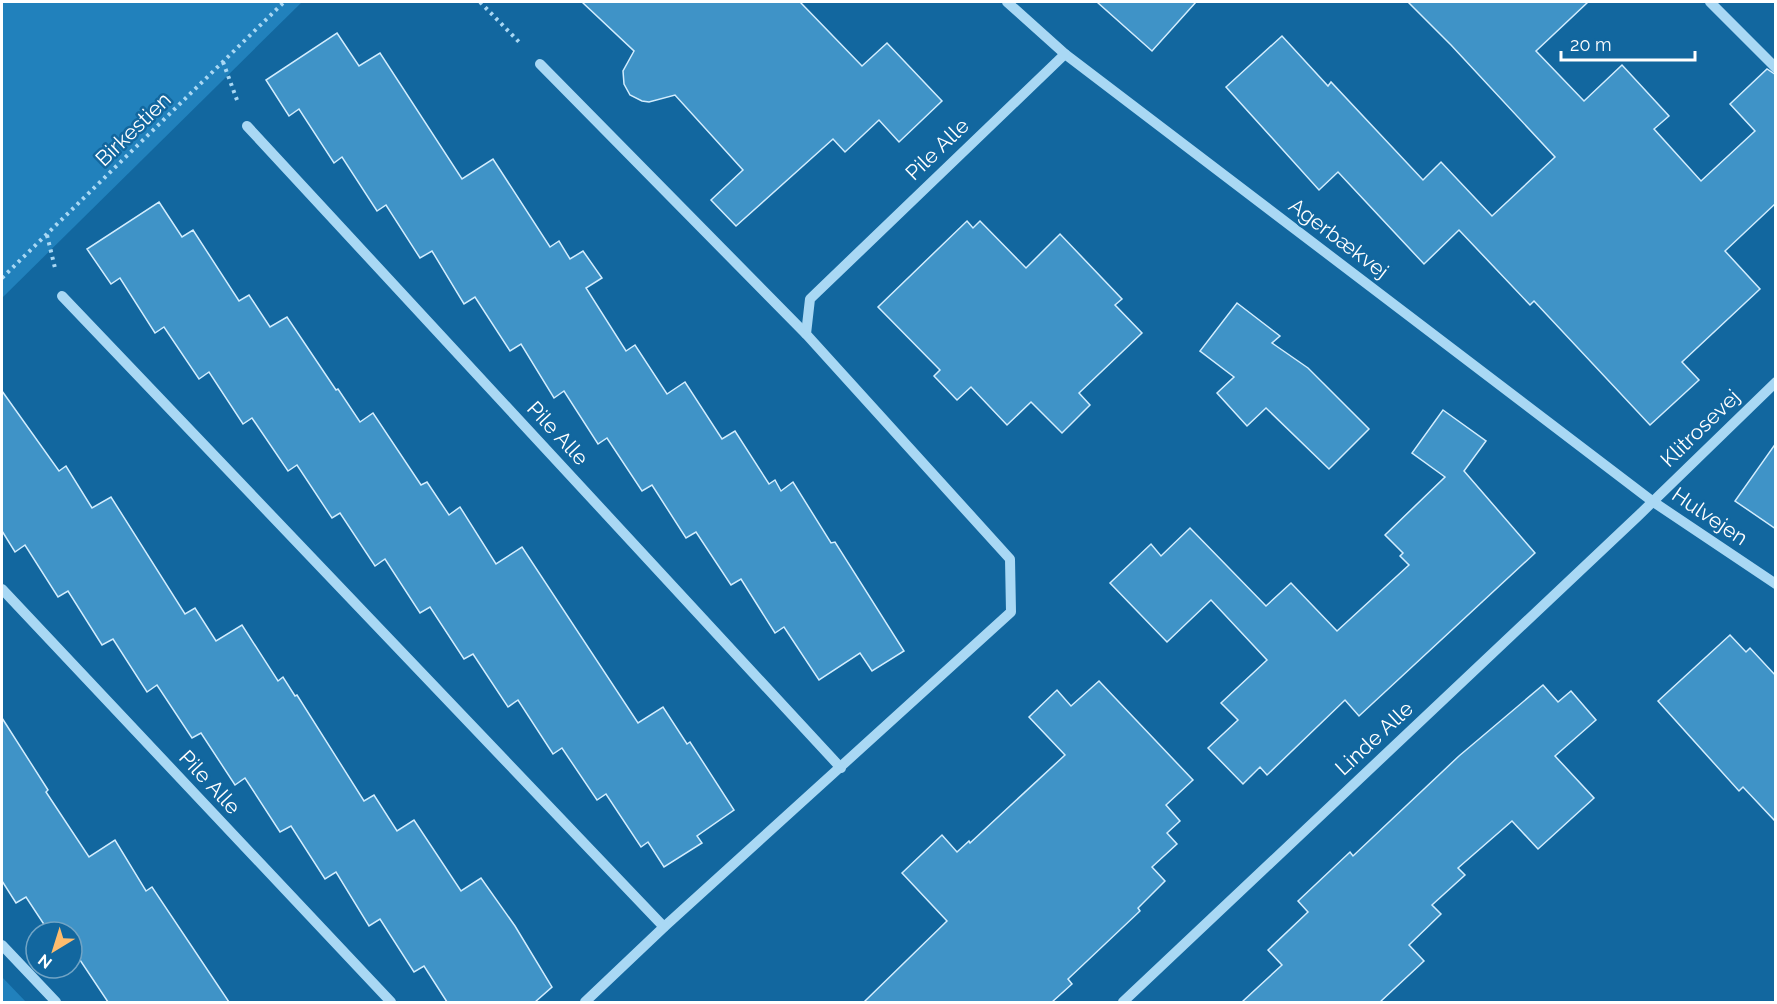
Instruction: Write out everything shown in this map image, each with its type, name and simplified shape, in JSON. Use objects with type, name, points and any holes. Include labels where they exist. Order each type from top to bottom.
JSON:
[{"type":"street","name":"Agerbækvej","points":[[1007,2],[1065,54],[1652,501]]},
{"type":"street","points":[[1710,2],[1776,68]]},
{"type":"street","name":"Pile Alle","points":[[806,334],[810,299],[1065,54]]},
{"type":"street","points":[[540,64],[806,334],[1010,559],[1011,612],[664,927],[585,1002]]},
{"type":"street","name":"Pile Alle","points":[[246,126],[841,768]]},
{"type":"street","points":[[62,296],[664,927]]},
{"type":"street","name":"Klitrosevej","points":[[1652,501],[1776,382]]},
{"type":"street","name":"Hulvejen","points":[[1652,501],[1776,584]]},
{"type":"street","name":"Linde Alle","points":[[1123,1002],[1652,501]]},
{"type":"street","name":"Pile Alle","points":[[2,589],[391,1002]]},
{"type":"street","points":[[2,945],[56,1002]]},
{"type":"path","name":"Birkestien","points":[[2,278],[284,2]]},
{"type":"path","points":[[480,2],[540,64]]},
{"type":"path","points":[[223,62],[246,126]]},
{"type":"path","points":[[46,234],[62,296]]},
{"type":"shaded area","points":[[2,2],[302,2],[2,298]]},
{"type":"shaded area","points":[[2,977],[26,1002],[2,1002]]},
{"type":"building","points":[[582,2],[800,2],[862,66],[887,43],[942,101],[899,142],[879,120],[845,152],[833,139],[736,226],[711,200],[743,170],[675,95],[649,102],[630,95],[624,84],[623,71],[634,51]]},
{"type":"building","points":[[1097,2],[1196,2],[1152,51]]},
{"type":"building","points":[[1408,2],[1588,2],[1536,51],[1584,101],[1622,65],[1669,116],[1654,129],[1701,181],[1755,131],[1730,104],[1767,69],[1776,75],[1776,203],[1725,251],[1760,289],[1682,362],[1699,380],[1650,425],[1534,301],[1530,305],[1459,230],[1424,264],[1338,172],[1319,190],[1226,87],[1282,36],[1328,86],[1331,82],[1423,180],[1441,162],[1492,216],[1555,157]]},
{"type":"building","points":[[337,33],[359,66],[380,53],[462,179],[493,159],[550,247],[559,241],[570,259],[583,251],[602,278],[586,288],[626,351],[635,345],[667,394],[685,382],[722,439],[735,431],[769,484],[775,480],[781,491],[793,482],[831,543],[835,542],[904,651],[872,671],[860,653],[819,680],[784,627],[775,633],[741,579],[731,585],[696,532],[686,538],[652,485],[642,491],[607,438],[598,444],[564,391],[554,398],[521,344],[510,351],[475,297],[464,304],[432,251],[420,258],[386,205],[377,211],[342,157],[334,163],[299,109],[289,116],[266,80]]},
{"type":"building","points":[[159,202],[182,237],[193,230],[239,301],[249,295],[270,327],[287,317],[360,422],[373,413],[421,485],[427,482],[449,515],[460,507],[496,564],[522,547],[638,723],[663,707],[687,744],[690,742],[734,810],[697,836],[702,843],[664,867],[648,842],[641,847],[606,794],[597,800],[562,748],[553,754],[518,700],[508,707],[473,654],[464,659],[430,607],[420,613],[385,559],[375,566],[340,513],[332,518],[297,465],[288,471],[252,418],[243,424],[209,372],[199,379],[164,327],[155,333],[120,278],[111,284],[87,249]]},
{"type":"building","points":[[967,221],[973,228],[980,221],[1026,268],[1060,234],[1122,299],[1115,305],[1142,333],[1079,393],[1090,405],[1062,433],[1031,402],[1007,425],[971,387],[957,400],[934,376],[940,370],[878,307]]},
{"type":"building","points":[[1237,303],[1280,336],[1272,343],[1308,368],[1369,429],[1329,469],[1266,408],[1247,426],[1217,393],[1234,377],[1200,351]]},
{"type":"building","points":[[2,391],[59,471],[66,466],[92,508],[111,497],[185,614],[195,608],[216,641],[242,625],[278,681],[283,677],[295,696],[297,695],[364,801],[374,795],[397,831],[414,820],[461,891],[481,878],[515,926],[552,987],[535,1002],[447,1002],[424,966],[414,972],[380,919],[369,926],[336,872],[325,879],[291,826],[280,832],[245,778],[235,785],[201,733],[192,738],[157,685],[147,692],[113,639],[102,645],[68,591],[58,597],[25,545],[15,552],[2,531]]},
{"type":"building","points":[[1443,410],[1486,441],[1464,471],[1535,553],[1359,716],[1345,700],[1267,775],[1260,767],[1243,784],[1208,748],[1238,720],[1221,703],[1267,660],[1211,600],[1167,642],[1110,583],[1151,544],[1161,556],[1190,528],[1266,606],[1291,583],[1337,631],[1409,565],[1400,556],[1403,553],[1385,535],[1445,477],[1412,453]]},
{"type":"building","points":[[1776,443],[1776,529],[1735,501]]},
{"type":"building","points":[[1730,635],[1746,652],[1750,648],[1776,676],[1776,822],[1743,787],[1739,791],[1658,701]]},
{"type":"building","points":[[1099,681],[1193,780],[1166,805],[1180,821],[1167,833],[1177,844],[1152,867],[1165,881],[1138,908],[1140,911],[1068,979],[1072,984],[1052,1002],[864,1002],[947,921],[902,873],[942,835],[957,852],[969,841],[970,843],[1065,755],[1029,717],[1057,690],[1071,706]]},
{"type":"building","points":[[1543,685],[1558,702],[1571,691],[1596,720],[1555,756],[1594,798],[1538,849],[1512,821],[1458,868],[1465,875],[1432,905],[1441,914],[1409,945],[1424,961],[1380,1002],[1242,1002],[1282,965],[1268,950],[1308,912],[1298,901],[1350,852],[1353,856],[1459,756]]},
{"type":"building","points":[[2,718],[48,790],[46,792],[89,857],[115,840],[146,891],[152,887],[229,1002],[108,1002],[84,966],[84,920],[41,920],[26,897],[16,903],[2,881]]}]
